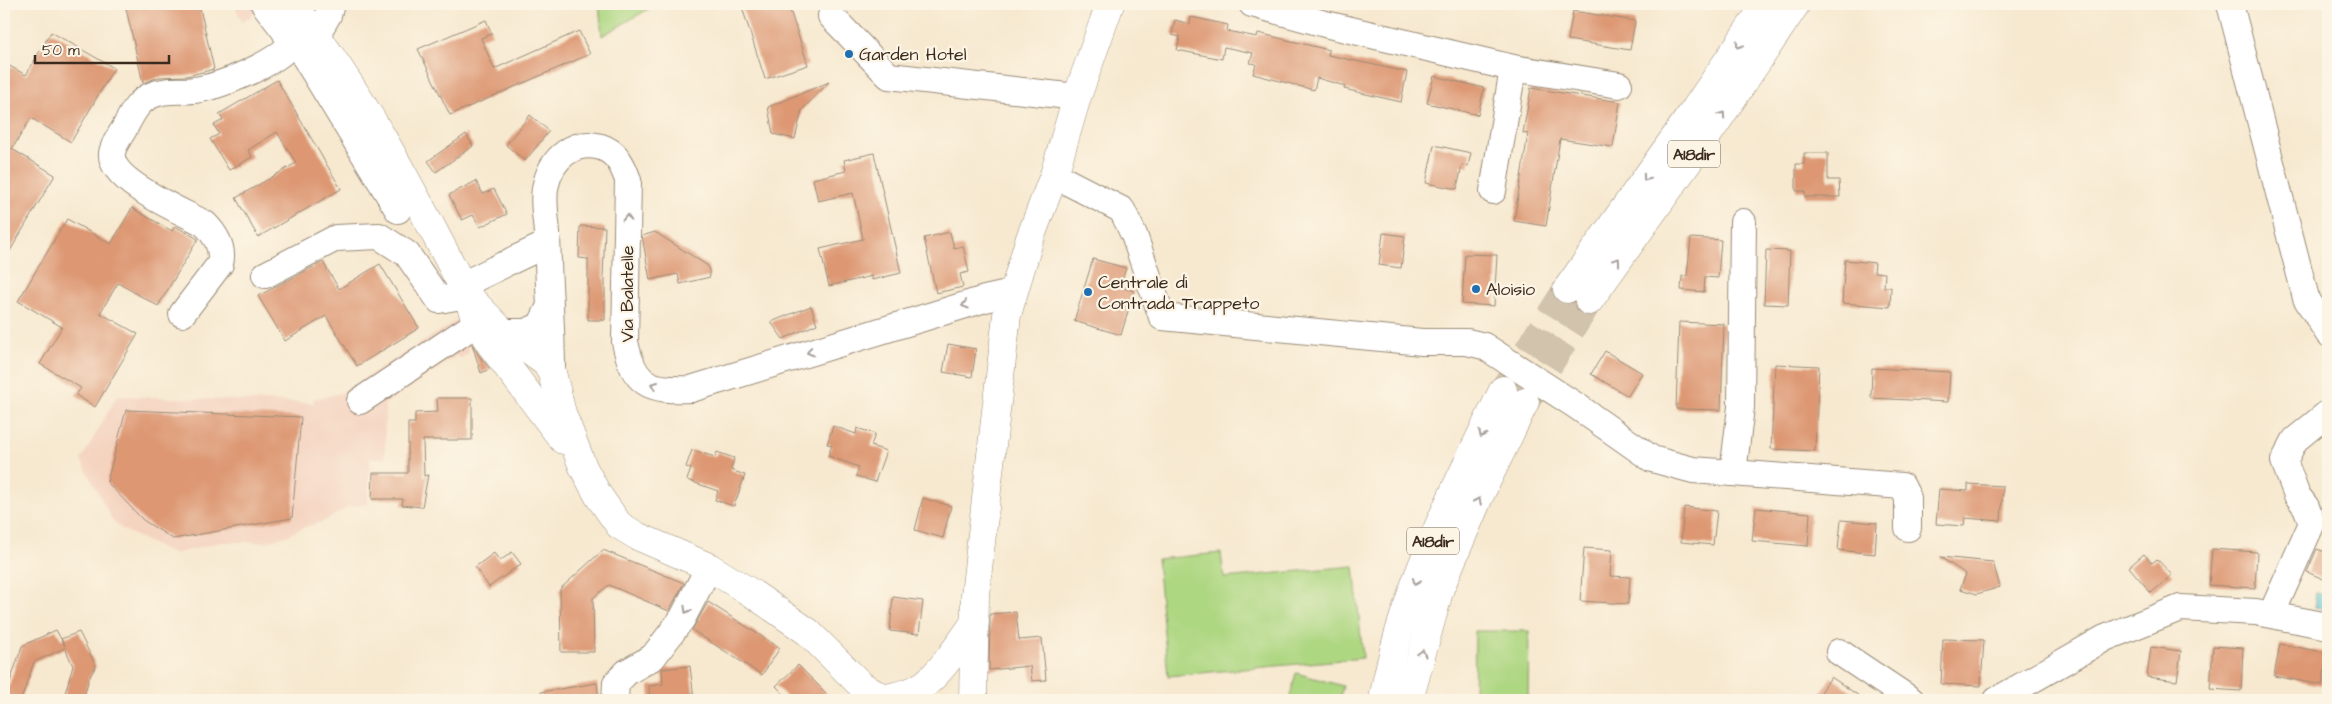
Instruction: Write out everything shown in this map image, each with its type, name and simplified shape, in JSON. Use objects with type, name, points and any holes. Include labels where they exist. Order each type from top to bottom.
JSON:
[{"type":"main road","points":[[966,698],[975,622],[975,595],[989,463],[1007,315],[1012,293],[1054,176],[1078,97],[1110,4]]},
{"type":"main road","name":"A18dir","points":[[1766,4],[1694,110],[1578,295],[1716,123],[1796,4]]},
{"type":"main road","points":[[302,38],[380,134],[397,194],[465,290],[477,323],[583,467]]},
{"type":"main road","points":[[465,290],[528,327],[540,358],[552,373],[562,413],[583,467],[598,495],[619,524],[637,536],[709,567],[754,594],[808,632],[861,685],[875,694],[891,699],[920,688],[928,682],[960,644],[975,622]]},
{"type":"main road","name":"A18dir","points":[[1383,700],[1411,592],[1455,489],[1514,396],[1478,499],[1440,588],[1409,700]]},
{"type":"main road","points":[[928,682],[951,680],[966,698]]},
{"type":"street","points":[[264,4],[284,30],[302,38]]},
{"type":"street","points":[[182,314],[220,264],[222,257],[214,232],[205,224],[123,177],[117,170],[112,153],[136,107],[148,97],[167,91],[195,90],[243,75],[302,38],[328,15],[331,4]]},
{"type":"street","points":[[1252,4],[1325,24],[1513,68],[1619,85]]},
{"type":"street","points":[[2230,4],[2306,298],[2328,333]]},
{"type":"street","points":[[831,16],[890,76],[1078,97]]},
{"type":"street","points":[[1493,191],[1513,68]]},
{"type":"street","name":"Via Balatelle","points":[[528,327],[547,244],[545,186],[551,169],[563,153],[578,146],[592,144],[608,149],[622,164],[628,180],[625,342],[629,362],[635,374],[648,384],[666,390],[692,389],[984,299],[1012,293]]},
{"type":"street","points":[[1054,176],[1122,210],[1134,234],[1162,316],[1422,342],[1466,342],[1484,346],[1578,407],[1652,460],[1693,470],[1902,486],[1908,498],[1908,528]]},
{"type":"street","points":[[1733,473],[1741,407],[1743,222]]},
{"type":"street","points":[[265,275],[336,238],[379,236],[407,254],[439,300],[465,290],[507,263],[547,244]]},
{"type":"street","points":[[360,401],[477,323]]},
{"type":"street","points":[[517,379],[516,354],[528,327],[552,328],[552,373]]},
{"type":"street","points":[[2274,615],[2276,604],[2312,523],[2306,507],[2297,495],[2284,461],[2295,440],[2328,414]]},
{"type":"street","points":[[615,700],[616,684],[627,672],[653,657],[682,619],[709,567]]},
{"type":"street","points":[[1997,700],[2105,638],[2180,608],[2256,612],[2328,626]]},
{"type":"street","points":[[1839,652],[1911,700]]},
{"type":"shaded area","points":[[234,4],[271,4],[242,22]]},
{"type":"shaded area","points":[[456,321],[472,344],[468,347],[468,354],[461,358],[456,356],[385,404],[385,458],[370,458],[368,504],[348,507],[323,522],[305,527],[288,535],[267,542],[222,542],[173,554],[122,529],[113,521],[81,460],[117,396],[314,403],[313,399],[341,393]]},
{"type":"green space","points":[[599,4],[657,4],[602,36]]},
{"type":"green space","points":[[1221,553],[1224,578],[1354,566],[1363,658],[1168,676],[1157,559]]},
{"type":"green space","points":[[1475,631],[1529,631],[1528,700],[1474,700]]},
{"type":"green space","points":[[1296,673],[1343,686],[1339,700],[1289,700]]},
{"type":"water","points":[[2316,593],[2328,595],[2328,609],[2314,607]]},
{"type":"building","points":[[125,4],[199,4],[214,69],[187,76],[159,77],[143,83]]},
{"type":"building","points":[[741,4],[788,4],[808,65],[765,79]]},
{"type":"building","points":[[1573,11],[1635,21],[1630,50],[1568,40]]},
{"type":"building","points":[[1191,17],[1228,25],[1227,31],[1257,37],[1258,33],[1329,50],[1328,55],[1407,72],[1401,102],[1344,89],[1345,86],[1317,78],[1314,90],[1253,74],[1256,64],[1250,63],[1253,53],[1224,47],[1222,59],[1177,50],[1180,37],[1172,35],[1175,20],[1190,24]]},
{"type":"building","points":[[486,20],[492,34],[481,38],[494,69],[579,31],[590,54],[450,115],[418,49]]},
{"type":"building","points":[[51,32],[114,68],[71,142],[31,118],[12,149],[55,175],[4,261],[4,63],[26,75]]},
{"type":"building","points":[[1434,76],[1484,88],[1478,115],[1427,103]]},
{"type":"building","points":[[277,80],[341,189],[258,237],[236,198],[296,163],[277,132],[248,150],[252,157],[229,170],[210,139],[219,134],[214,125],[223,120],[219,114]]},
{"type":"building","points":[[829,82],[802,110],[795,139],[773,134],[768,107]]},
{"type":"building","points":[[1531,88],[1620,102],[1613,147],[1560,139],[1546,226],[1514,221],[1528,134],[1523,133]]},
{"type":"building","points":[[530,115],[549,131],[525,161],[506,145]]},
{"type":"building","points":[[466,134],[473,146],[436,172],[428,161]]},
{"type":"building","points":[[1434,145],[1471,153],[1468,166],[1462,165],[1457,189],[1426,183]]},
{"type":"building","points":[[874,153],[901,273],[872,280],[872,276],[829,286],[820,249],[863,239],[853,193],[818,201],[813,179],[846,171],[844,160]]},
{"type":"building","points":[[1804,153],[1828,153],[1828,180],[1839,180],[1840,197],[1805,197],[1805,191],[1796,191],[1796,164],[1804,164]]},
{"type":"building","points":[[476,181],[483,194],[494,189],[507,214],[480,227],[473,215],[462,220],[449,195]]},
{"type":"building","points":[[132,208],[172,231],[175,226],[198,239],[158,306],[118,283],[100,313],[138,334],[95,407],[76,395],[81,388],[40,364],[62,327],[18,301],[67,219],[111,244]]},
{"type":"building","points":[[580,226],[605,227],[603,278],[605,278],[605,320],[588,320],[588,259],[579,258]]},
{"type":"building","points":[[655,232],[708,266],[710,277],[680,284],[678,274],[650,280],[642,236]]},
{"type":"building","points":[[950,232],[954,248],[963,246],[969,272],[960,274],[963,287],[936,293],[924,238]]},
{"type":"building","points":[[1383,233],[1405,236],[1401,268],[1379,265]]},
{"type":"building","points":[[1691,238],[1721,240],[1718,278],[1705,277],[1704,292],[1681,290],[1682,276],[1687,276]]},
{"type":"building","points":[[1766,250],[1790,251],[1788,305],[1764,304]]},
{"type":"building","points":[[1465,254],[1497,255],[1494,306],[1462,304]]},
{"type":"building","points":[[1093,259],[1126,268],[1120,287],[1134,291],[1121,335],[1074,321]]},
{"type":"building","points":[[1845,260],[1875,263],[1874,272],[1885,273],[1884,287],[1891,287],[1890,307],[1842,303]]},
{"type":"building","points":[[323,262],[339,289],[380,264],[419,328],[357,366],[326,316],[285,341],[258,296]]},
{"type":"building","points":[[811,306],[817,324],[783,339],[771,322]]},
{"type":"building","points":[[1679,322],[1724,324],[1721,410],[1676,409]]},
{"type":"building","points":[[472,344],[478,354],[490,369],[481,373]]},
{"type":"building","points":[[948,344],[976,349],[972,377],[943,372]]},
{"type":"building","points":[[1605,351],[1642,373],[1628,396],[1591,374]]},
{"type":"building","points":[[1775,364],[1819,366],[1815,451],[1771,449]]},
{"type":"building","points":[[1872,368],[1950,372],[1948,402],[1871,398]]},
{"type":"building","points":[[437,398],[472,398],[472,440],[423,440],[424,476],[428,475],[422,507],[402,505],[403,499],[372,499],[373,473],[408,473],[408,423],[415,423],[415,413],[438,412]]},
{"type":"building","points":[[126,410],[301,417],[292,518],[173,539],[143,520],[107,482]]},
{"type":"building","points":[[833,426],[856,434],[857,428],[875,434],[871,446],[886,451],[875,482],[856,476],[859,467],[828,456],[832,445],[827,444]]},
{"type":"building","points":[[692,450],[715,457],[717,452],[734,458],[731,470],[745,475],[734,506],[715,500],[718,491],[687,480],[691,469],[686,467]]},
{"type":"building","points":[[1968,484],[2003,486],[2001,521],[1965,518],[1964,526],[1936,524],[1939,489],[1968,491]]},
{"type":"building","points":[[923,498],[951,506],[943,538],[915,530]]},
{"type":"building","points":[[1684,507],[1717,511],[1713,545],[1681,542]]},
{"type":"building","points":[[1756,508],[1810,513],[1808,546],[1752,541]]},
{"type":"building","points":[[1841,520],[1877,523],[1875,554],[1838,550]]},
{"type":"building","points":[[1584,548],[1612,550],[1610,576],[1630,577],[1628,604],[1580,601]]},
{"type":"building","points":[[2212,549],[2257,552],[2255,588],[2209,585]]},
{"type":"building","points":[[2317,549],[2328,553],[2328,581],[2307,572]]},
{"type":"building","points":[[603,550],[684,583],[669,611],[609,585],[593,598],[594,652],[561,652],[560,589]]},
{"type":"building","points":[[512,552],[521,564],[489,587],[475,567],[494,553],[500,561]]},
{"type":"building","points":[[2144,554],[2152,563],[2157,559],[2172,575],[2151,593],[2129,567]]},
{"type":"building","points":[[1940,557],[1993,562],[2000,587],[1977,594],[1960,589],[1966,574]]},
{"type":"building","points":[[893,597],[923,601],[919,634],[890,631]]},
{"type":"building","points":[[708,602],[780,648],[762,675],[692,630]]},
{"type":"building","points":[[1016,612],[1019,640],[1042,638],[1046,680],[1032,681],[1030,666],[989,670],[990,614]]},
{"type":"building","points":[[56,630],[61,639],[79,632],[96,666],[89,678],[83,700],[63,700],[73,666],[65,648],[34,662],[21,700],[4,700],[22,646]]},
{"type":"building","points":[[1943,639],[1984,640],[1981,686],[1941,684]]},
{"type":"building","points":[[2280,644],[2328,653],[2322,685],[2274,676]]},
{"type":"building","points":[[2213,646],[2243,648],[2241,691],[2210,689]]},
{"type":"building","points":[[2151,647],[2181,651],[2177,681],[2147,677]]},
{"type":"building","points":[[798,665],[833,700],[789,700],[776,686]]},
{"type":"building","points":[[690,666],[694,699],[650,700],[649,686],[663,684],[662,669]]},
{"type":"building","points":[[1831,677],[1865,700],[1816,700]]},
{"type":"building","points":[[597,683],[599,700],[541,700],[541,692]]},
{"type":"tunnel","points":[[1505,387],[1567,289]]},
{"type":"tunnel","points":[[1526,401],[1589,301]]},
{"type":"place","name":"Garden Hotel","points":[[849,54]]},
{"type":"place","name":"Aloisio","points":[[1476,289]]},
{"type":"place","name":"Centrale di Contrada Trappeto","points":[[1088,292]]}]
